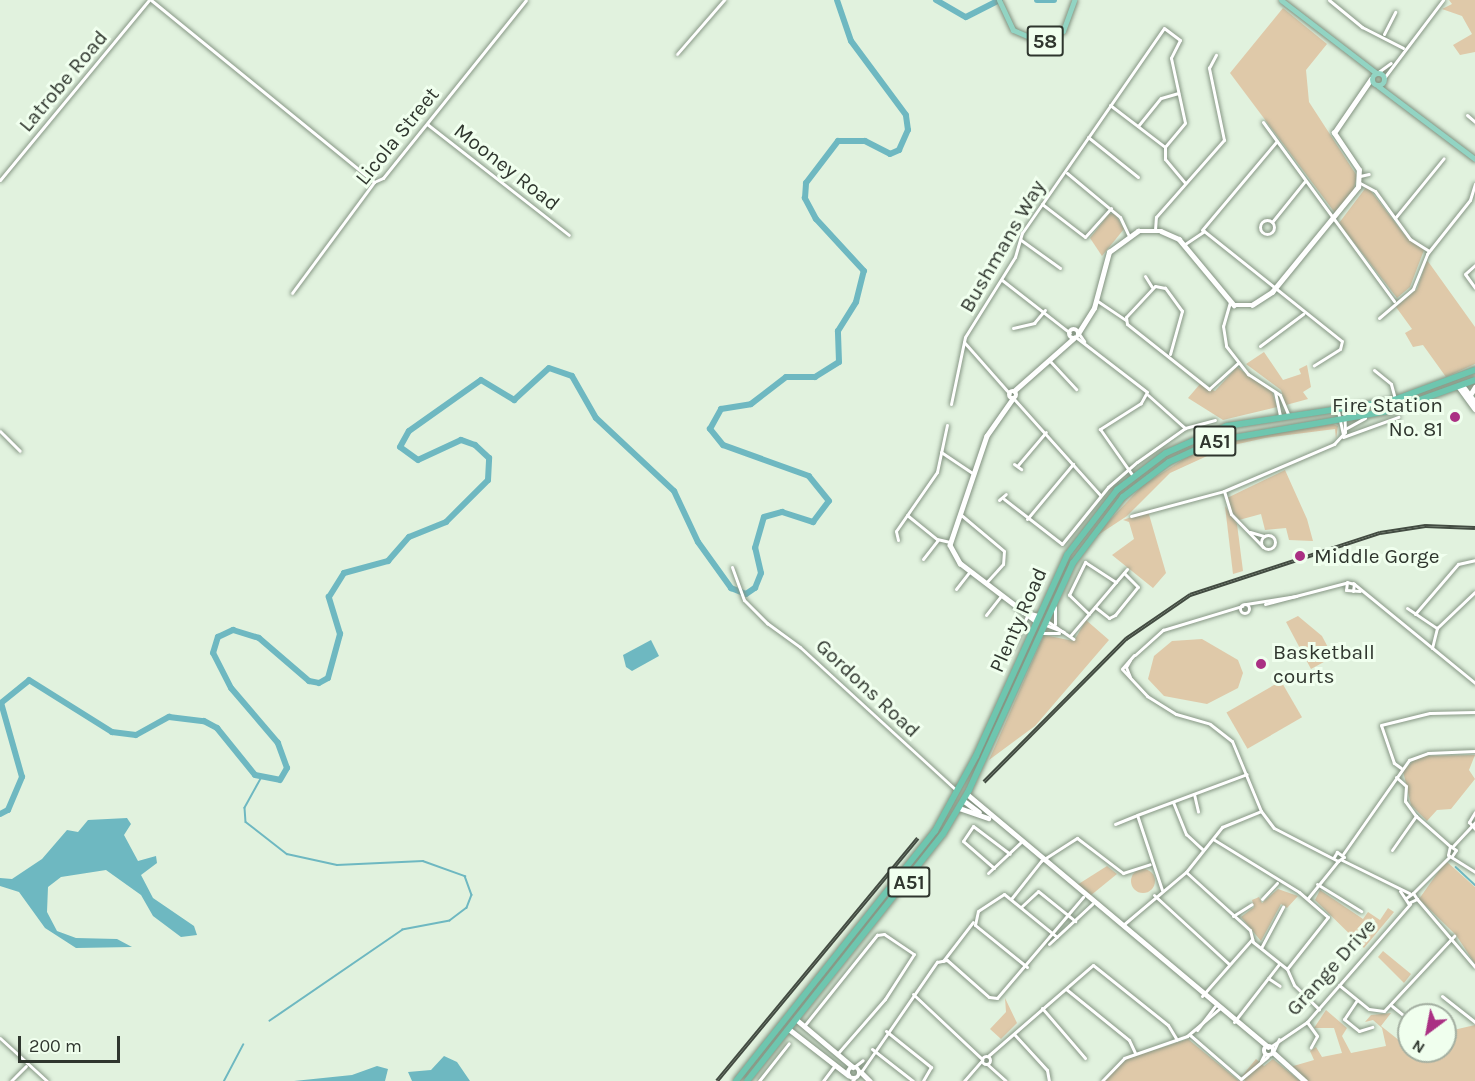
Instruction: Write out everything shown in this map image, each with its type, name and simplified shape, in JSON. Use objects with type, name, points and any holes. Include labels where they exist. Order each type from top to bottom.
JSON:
[{"type":"highway","name":"Plenty Road","points":[[736,1081],[912,864],[958,792],[1073,544],[1136,474],[1208,433],[1284,415],[1396,400],[1475,370]]},
{"type":"highway","points":[[1456,379],[1461,386]]},
{"type":"highway","name":"Plenty Road","points":[[747,1081],[915,874],[959,808],[1055,602],[1090,535],[1149,476],[1215,441],[1294,424],[1371,415],[1475,380]]},
{"type":"highway","points":[[1284,415],[1294,424]]},
{"type":"highway","points":[[1037,619],[1046,623]]},
{"type":"highway","name":"Gordons Road","points":[[958,792],[965,797]]},
{"type":"highway","points":[[790,1015],[797,1020]]},
{"type":"highway","points":[[783,1023],[789,1029]]},
{"type":"main road","name":"58","points":[[999,0],[1004,13],[1019,35],[1044,41],[1066,27],[1074,0]]},
{"type":"main road","points":[[1281,0],[1359,64],[1378,86],[1406,102]]},
{"type":"main road","points":[[1359,64],[1377,73],[1406,102],[1475,159]]},
{"type":"main road","points":[[1371,79],[1377,73]]},
{"type":"main road","points":[[1378,86],[1384,79]]},
{"type":"street","name":"Latrobe Road","points":[[0,180],[150,0]]},
{"type":"street","points":[[150,0],[374,182]]},
{"type":"street","name":"Licola Street","points":[[292,293],[374,182],[427,124],[526,0]]},
{"type":"street","points":[[677,54],[724,0]]},
{"type":"street","points":[[1329,0],[1362,27],[1384,34],[1403,48]]},
{"type":"street","points":[[1384,79],[1392,62],[1443,0]]},
{"type":"street","points":[[1384,34],[1395,12]]},
{"type":"street","name":"Bushmans Way","points":[[951,404],[964,342],[1002,280],[1021,240],[1042,204],[1067,173],[1088,137],[1164,28],[1180,40],[1171,57],[1178,93]]},
{"type":"street","points":[[1155,230],[1156,217],[1224,139],[1209,67],[1215,55]]},
{"type":"street","points":[[1377,73],[1392,62]]},
{"type":"street","points":[[1367,92],[1371,79]]},
{"type":"street","points":[[1037,619],[1023,612],[970,571],[955,557],[950,540],[974,474],[1005,407],[1021,386],[1066,345],[1082,324],[1096,302],[1106,258],[1128,234],[1155,230],[1186,245],[1231,303],[1252,305],[1275,289],[1360,184],[1360,176],[1341,145],[1336,132],[1367,92],[1378,86]]},
{"type":"street","points":[[1138,126],[1161,98],[1178,93],[1184,127],[1165,147],[1165,159],[1185,183]]},
{"type":"street","points":[[1110,105],[1165,147]]},
{"type":"street","points":[[1467,115],[1475,122]]},
{"type":"street","points":[[1263,122],[1394,301]]},
{"type":"street","name":"Mooney Road","points":[[427,124],[569,235]]},
{"type":"street","points":[[1088,137],[1138,177]]},
{"type":"street","points":[[1186,245],[1190,239],[1203,231],[1277,142]]},
{"type":"street","points":[[1395,218],[1444,158]]},
{"type":"street","points":[[1067,173],[1111,208],[1128,234]]},
{"type":"street","points":[[1360,176],[1369,174]]},
{"type":"street","points":[[1272,222],[1262,222],[1262,232],[1273,231],[1272,222],[1306,182]]},
{"type":"street","points":[[1360,184],[1371,188],[1410,239],[1429,250]]},
{"type":"street","points":[[1379,318],[1394,301],[1413,289],[1429,250],[1471,200],[1475,184]]},
{"type":"street","points":[[1042,204],[1085,237],[1111,208]]},
{"type":"street","points":[[1203,231],[1282,294],[1303,314],[1342,343],[1314,365]]},
{"type":"street","points":[[1021,240],[1060,267]]},
{"type":"street","points":[[1475,265],[1465,274],[1475,288]]},
{"type":"street","points":[[1145,276],[1152,287]]},
{"type":"street","points":[[1002,280],[1045,310],[1122,372],[1185,428]]},
{"type":"street","points":[[1126,320],[1152,287]]},
{"type":"street","points":[[1152,287],[1165,288],[1182,311],[1170,354]]},
{"type":"street","points":[[1096,302],[1126,320],[1211,390],[1238,363]]},
{"type":"street","points":[[1231,303],[1225,314],[1223,337],[1238,363],[1274,390],[1284,415]]},
{"type":"street","points":[[1013,328],[1035,323],[1045,310]]},
{"type":"street","points":[[1260,346],[1303,314]]},
{"type":"street","points":[[964,342],[1014,395],[1100,495]]},
{"type":"street","points":[[1049,360],[1076,389]]},
{"type":"street","points":[[1374,370],[1391,384],[1396,400]]},
{"type":"street","points":[[1461,386],[1475,402]]},
{"type":"street","points":[[1461,386],[1475,409]]},
{"type":"street","points":[[1470,395],[1475,387]]},
{"type":"street","points":[[1274,390],[1284,415]]},
{"type":"street","points":[[1136,474],[1100,426],[1148,395]]},
{"type":"street","points":[[1341,409],[1343,436]]},
{"type":"street","points":[[1343,436],[1346,429],[1371,415]]},
{"type":"street","points":[[1131,516],[1224,490],[1343,436],[1398,417]]},
{"type":"street","points":[[1342,419],[1346,429]]},
{"type":"street","points":[[1006,494],[1001,499],[1062,544],[1100,495],[1130,468],[1185,428],[1215,420]]},
{"type":"street","points":[[898,540],[896,532],[937,472],[947,425]]},
{"type":"street","points":[[0,431],[20,450]]},
{"type":"street","points":[[1018,466],[1046,432]]},
{"type":"street","points":[[941,452],[974,474]]},
{"type":"street","points":[[1027,519],[1073,464]]},
{"type":"street","points":[[1224,490],[1231,514],[1263,546]]},
{"type":"street","points":[[907,515],[939,540],[950,540]]},
{"type":"street","points":[[958,515],[965,518],[1004,551],[1004,562],[987,584]]},
{"type":"street","points":[[1249,531],[1266,535],[1275,544],[1263,546]]},
{"type":"street","points":[[1263,546],[1266,535]]},
{"type":"street","points":[[923,560],[939,540]]},
{"type":"street","points":[[1415,614],[1458,564],[1475,560]]},
{"type":"street","points":[[1089,614],[1069,595],[1085,562],[1116,582]]},
{"type":"street","name":"Gordons Road","points":[[732,567],[742,595],[958,792]]},
{"type":"street","points":[[956,589],[970,571]]},
{"type":"street","points":[[1070,636],[1126,571],[1138,587],[1115,615],[1107,617],[1095,607]]},
{"type":"street","points":[[1345,583],[1346,590]]},
{"type":"street","points":[[1353,583],[1353,591]]},
{"type":"street","points":[[1267,603],[1332,586],[1353,583],[1475,683]]},
{"type":"street","points":[[1332,586],[1365,593]]},
{"type":"street","points":[[1432,648],[1437,628],[1475,592]]},
{"type":"street","points":[[1300,595],[1282,602],[1244,605],[1230,612],[1163,630],[1134,655],[1124,668],[1134,683],[1162,707],[1223,732],[1247,774],[1261,811],[1291,841],[1339,857],[1399,890],[1414,895],[1424,909],[1454,936],[1475,967]]},
{"type":"street","points":[[986,615],[1001,596]]},
{"type":"street","points":[[1055,602],[1057,626]]},
{"type":"street","points":[[1230,612],[1244,613],[1260,604]]},
{"type":"street","points":[[1244,605],[1249,611]]},
{"type":"street","points":[[1244,605],[1244,613]]},
{"type":"street","points":[[1407,608],[1437,628]]},
{"type":"street","name":"Plenty Road","points":[[1012,647],[1028,615]]},
{"type":"street","points":[[1046,623],[1057,626],[1062,632]]},
{"type":"street","points":[[1046,623],[1074,639]]},
{"type":"street","points":[[1041,633],[1062,632]]},
{"type":"street","points":[[1401,768],[1394,763],[1382,725],[1430,713],[1475,712]]},
{"type":"street","points":[[1308,898],[1401,768],[1416,754],[1475,751]]},
{"type":"street","points":[[1115,824],[1247,774]]},
{"type":"street","points":[[1396,777],[1406,786],[1406,801],[1416,816],[1441,841],[1454,848],[1475,872]]},
{"type":"street","points":[[1194,794],[1198,812]]},
{"type":"street","name":"Gordons Road","points":[[965,797],[1305,1081]]},
{"type":"street","points":[[1173,802],[1186,834],[1204,850]]},
{"type":"street","points":[[959,808],[995,822]]},
{"type":"street","points":[[1122,926],[1154,895],[1186,872],[1222,828],[1261,811]]},
{"type":"street","points":[[1469,829],[1475,812]]},
{"type":"street","points":[[1392,850],[1416,816]]},
{"type":"street","points":[[1136,817],[1150,864],[1162,890]]},
{"type":"street","points":[[1414,895],[1441,863],[1451,856],[1461,838],[1475,822]]},
{"type":"street","points":[[994,868],[963,842],[973,826],[1010,854]]},
{"type":"street","points":[[1469,829],[1475,829]]},
{"type":"street","points":[[1011,899],[1041,861],[1077,838],[1123,873],[1150,864]]},
{"type":"street","points":[[1213,839],[1277,883],[1308,898],[1328,917],[1287,969]]},
{"type":"street","points":[[1441,841],[1451,856],[1464,862]]},
{"type":"street","points":[[988,873],[1020,843]]},
{"type":"street","points":[[1441,863],[1446,851],[1454,848]]},
{"type":"street","points":[[1186,872],[1250,930],[1251,939],[1287,969],[1294,985],[1319,1009]]},
{"type":"street","points":[[1262,899],[1277,883]]},
{"type":"street","points":[[1317,884],[1361,911]]},
{"type":"street","points":[[1399,890],[1412,904],[1424,909]]},
{"type":"street","points":[[1021,907],[1038,891],[1075,921]]},
{"type":"street","points":[[789,1029],[836,1063],[855,1080],[872,1049],[932,971],[991,901],[1004,894],[1056,935]]},
{"type":"street","points":[[1154,895],[1229,964]]},
{"type":"street","name":"Grange Drive","points":[[1401,912],[1406,899],[1414,895]]},
{"type":"street","name":"Grange Drive","points":[[1190,1035],[1241,1079],[1261,1062],[1280,1038],[1307,1022],[1401,912],[1412,904],[1414,895]]},
{"type":"street","points":[[943,960],[956,968],[983,992],[995,998],[1056,935],[1083,897]]},
{"type":"street","points":[[1056,935],[1092,904]]},
{"type":"street","points":[[1233,916],[1252,904]]},
{"type":"street","points":[[1261,948],[1283,908]]},
{"type":"street","points":[[973,922],[1027,967]]},
{"type":"street","points":[[804,1026],[881,933],[914,954],[914,961],[838,1053],[836,1063],[823,1081]]},
{"type":"street","points":[[1339,986],[1371,1010],[1392,1006],[1454,936]]},
{"type":"street","points":[[1203,996],[1251,939]]},
{"type":"street","points":[[1234,1022],[1279,963]]},
{"type":"street","points":[[964,1081],[1042,1008],[1096,966],[1168,1025],[1177,1040]]},
{"type":"street","points":[[1268,978],[1280,986]]},
{"type":"street","points":[[1066,989],[1129,1040],[1134,1053]]},
{"type":"street","points":[[914,994],[976,1050],[1006,1081]]},
{"type":"street","points":[[1442,996],[1475,1022]]},
{"type":"street","points":[[1357,1000],[1344,1019],[1359,1031],[1372,1027]]},
{"type":"street","points":[[1392,1006],[1397,1010]]},
{"type":"street","points":[[1042,1008],[1085,1058]]},
{"type":"street","points":[[1102,1081],[1134,1053],[1190,1035],[1217,1008]]},
{"type":"street","points":[[797,1020],[870,1081]]},
{"type":"street","points":[[1307,1022],[1317,1036],[1311,1047]]},
{"type":"street","points":[[886,1031],[931,1067],[923,1081]]},
{"type":"street","points":[[1014,1034],[1047,1070],[1049,1081]]},
{"type":"street","points":[[784,1035],[784,1050]]},
{"type":"street","points":[[0,1038],[26,1066],[47,1081]]},
{"type":"street","points":[[759,1081],[789,1043]]},
{"type":"street","points":[[872,1049],[913,1081]]},
{"type":"street","points":[[848,1081],[848,1075],[854,1066],[865,1059]]},
{"type":"street","points":[[11,1081],[26,1066]]},
{"type":"shaded area","points":[[1449,0],[1475,0],[1475,52],[1460,55],[1453,45],[1472,34],[1462,16],[1442,9],[1452,4]]},
{"type":"shaded area","points":[[1283,8],[1327,44],[1306,70],[1309,102],[1357,176],[1353,192],[1335,213],[1230,73]]},
{"type":"shaded area","points":[[1367,186],[1407,238],[1424,250],[1410,287],[1397,298],[1339,223]]},
{"type":"shaded area","points":[[1109,214],[1115,214],[1124,229],[1102,256],[1090,238]]},
{"type":"shaded area","points":[[1427,260],[1475,327],[1475,364],[1446,377],[1423,345],[1413,347],[1405,333],[1412,329],[1396,307],[1417,289]]},
{"type":"shaded area","points":[[1264,352],[1283,380],[1301,374],[1299,369],[1307,365],[1311,387],[1303,392],[1308,399],[1286,405],[1281,390],[1246,364]]},
{"type":"shaded area","points":[[1237,367],[1272,392],[1277,407],[1223,420],[1188,398],[1200,384],[1215,391]]},
{"type":"shaded area","points":[[1333,424],[1338,426],[1336,439],[1335,429],[1265,438],[1229,446],[1170,473],[1127,516],[1092,539],[1143,485],[1187,457],[1230,440]]},
{"type":"shaded area","points":[[1285,470],[1307,519],[1313,541],[1289,540],[1286,528],[1265,530],[1261,514],[1239,520],[1232,512],[1227,498]]},
{"type":"shaded area","points":[[1225,506],[1237,524],[1243,571],[1233,574]]},
{"type":"shaded area","points":[[1148,511],[1166,573],[1153,588],[1112,555],[1134,539],[1129,522],[1123,520]]},
{"type":"shaded area","points":[[1298,616],[1322,636],[1333,657],[1311,669],[1286,622]]},
{"type":"shaded area","points":[[1086,620],[1109,640],[1035,726],[989,760],[1044,635],[1074,641]]},
{"type":"shaded area","points":[[1202,639],[1238,660],[1243,673],[1238,688],[1207,704],[1164,696],[1148,679],[1154,656],[1172,641]]},
{"type":"shaded area","points":[[1281,681],[1302,717],[1247,749],[1226,712]]},
{"type":"shaded area","points":[[1475,755],[1469,770],[1475,779],[1451,809],[1437,810],[1427,821],[1411,805],[1403,771],[1418,756]]},
{"type":"shaded area","points":[[1446,861],[1475,887],[1475,964],[1456,935],[1419,899]]},
{"type":"shaded area","points":[[1107,866],[1117,874],[1090,896],[1077,885]]},
{"type":"shaded area","points":[[1143,869],[1152,872],[1155,881],[1152,890],[1143,893],[1134,890],[1131,881],[1134,872]]},
{"type":"shaded area","points":[[1278,889],[1298,896],[1287,908],[1281,904],[1261,941],[1241,917],[1254,907],[1252,900],[1259,897],[1262,903]]},
{"type":"shaded area","points":[[1320,890],[1363,919],[1368,912],[1380,920],[1388,908],[1394,912],[1364,948],[1315,900]]},
{"type":"shaded area","points":[[1383,951],[1411,974],[1404,983],[1378,957]]},
{"type":"shaded area","points":[[1005,998],[1017,1023],[1001,1039],[990,1029],[1006,1012]]},
{"type":"shaded area","points":[[1326,1010],[1347,1028],[1342,1036],[1351,1053],[1386,1046],[1382,1028],[1373,1020],[1365,1022],[1371,1015],[1391,1013],[1381,1026],[1397,1039],[1397,1063],[1457,1063],[1457,1029],[1475,1025],[1475,1081],[1307,1081],[1290,1067],[1314,1060],[1310,1051],[1316,1047],[1322,1057],[1342,1053],[1334,1028],[1314,1028]]},
{"type":"shaded area","points":[[1188,1039],[1239,1081],[1104,1081],[1127,1059]]},
{"type":"shaded area","points":[[1256,1059],[1264,1066],[1273,1059],[1300,1081],[1245,1081],[1242,1076]]},
{"type":"water","points":[[651,640],[659,656],[632,671],[626,667],[623,655]]},
{"type":"water","points":[[127,818],[131,824],[124,835],[138,861],[156,856],[157,863],[141,875],[153,898],[194,926],[197,935],[181,937],[153,916],[141,895],[106,870],[61,877],[48,887],[47,912],[57,931],[76,938],[117,939],[132,947],[76,948],[45,928],[19,892],[0,886],[0,878],[12,879],[42,859],[67,830],[78,832],[88,820]]},
{"type":"water","points":[[444,1056],[457,1062],[470,1081],[412,1081],[408,1072],[431,1070]]},
{"type":"water","points":[[377,1066],[388,1069],[385,1081],[294,1081],[352,1075]]},
{"type":"waterway","points":[[0,814],[8,810],[22,777],[1,703],[29,680],[112,732],[136,735],[169,717],[204,721],[217,728],[255,775],[280,780],[287,768],[278,743],[231,688],[213,653],[218,637],[233,630],[259,638],[309,681],[319,683],[328,678],[340,634],[329,597],[344,573],[388,561],[409,537],[446,522],[488,480],[489,458],[475,445],[461,440],[418,460],[400,447],[409,431],[481,380],[514,400],[549,368],[572,376],[596,418],[674,491],[698,542],[731,588],[746,594],[755,588],[761,573],[755,548],[764,517],[782,512],[813,522],[829,501],[809,476],[723,445],[710,429],[721,409],[751,404],[786,377],[815,377],[839,362],[838,331],[856,302],[864,271],[816,219],[805,198],[806,183],[838,141],[865,141],[890,154],[899,150],[908,130],[906,115],[851,41],[837,0]]},
{"type":"waterway","points":[[936,0],[966,17],[1000,0]]},
{"type":"waterway","points":[[1037,0],[1054,0]]},
{"type":"waterway","points":[[261,779],[245,808],[246,822],[287,854],[337,865],[423,861],[465,876],[472,895],[467,908],[450,921],[403,930],[270,1021]]},
{"type":"waterway","points":[[1456,867],[1475,885]]},
{"type":"waterway","points":[[224,1081],[243,1045]]},
{"type":"railway","points":[[984,782],[1126,639],[1190,595],[1380,533],[1425,526],[1475,528]]},
{"type":"railway","points":[[717,1081],[918,838]]},
{"type":"place","name":"Fire Station No. 81","points":[[1455,417]]},
{"type":"place","name":"Middle Gorge","points":[[1300,556]]},
{"type":"place","name":"Basketball courts","points":[[1261,664]]}]
